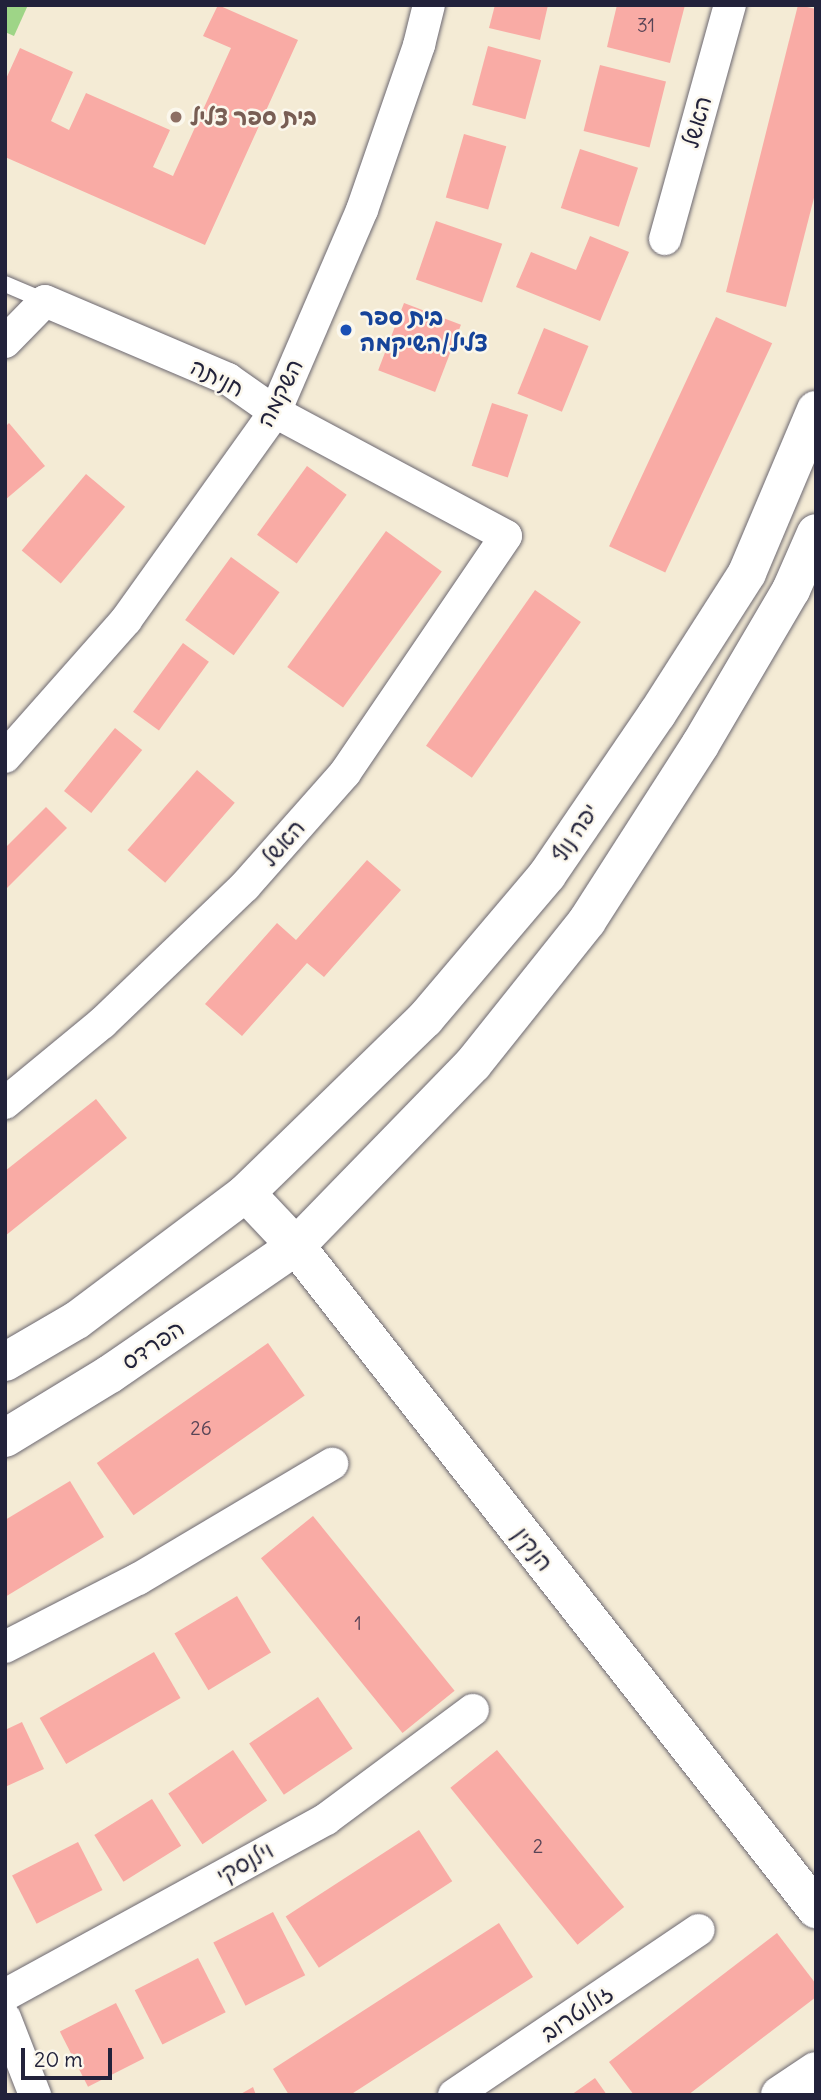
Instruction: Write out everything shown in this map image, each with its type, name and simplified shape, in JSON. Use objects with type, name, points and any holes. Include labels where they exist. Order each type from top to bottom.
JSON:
[{"type":"street","name":"השקמה","points":[[5,757],[125,620],[275,412],[362,210],[419,45],[429,5]]},
{"type":"street","name":"האשל","points":[[665,239],[730,5]]},
{"type":"street","name":"חניתה","points":[[45,301],[228,379],[275,412],[506,536]]},
{"type":"street","points":[[5,342],[45,301]]},
{"type":"street","name":"יפה נוף","points":[[246,1192],[425,1019],[547,875],[657,714],[747,573],[816,410]]},
{"type":"street","points":[[296,1246],[473,1064],[587,920],[714,722],[791,590],[816,533]]},
{"type":"street","name":"האשל","points":[[5,1103],[102,1023],[245,886],[345,773],[506,536]]},
{"type":"street","points":[[5,1362],[77,1320],[246,1192]]},
{"type":"street","name":"הנקין","points":[[246,1192],[296,1246],[816,1909]]},
{"type":"street","name":"הפרדס","points":[[5,1438],[110,1374],[296,1246]]},
{"type":"street","points":[[5,1647],[138,1579],[332,1464]]},
{"type":"street","name":"וילנסקי","points":[[5,1995],[326,1819],[472,1710]]},
{"type":"street","name":"זולוטרוב","points":[[454,2095],[699,1930]]},
{"type":"street","points":[[5,2018],[35,2095]]},
{"type":"street","points":[[780,2095],[816,2071]]},
{"type":"lane","points":[[5,284],[45,301]]},
{"type":"green space","points":[[5,5],[28,5],[14,36],[5,32]]},
{"type":"building","points":[[218,5],[298,40],[205,245],[5,157],[5,81],[20,48],[73,72],[51,121],[69,130],[86,93],[170,130],[153,167],[173,176],[231,48],[203,36]]},
{"type":"building","points":[[495,5],[548,5],[540,40],[489,28]]},
{"type":"building","points":[[617,5],[685,5],[670,63],[607,47]]},
{"type":"building","points":[[798,5],[816,9],[816,190],[786,307],[726,292]]},
{"type":"building","points":[[488,46],[541,60],[525,119],[472,105]]},
{"type":"building","points":[[600,65],[666,81],[650,147],[584,131]]},
{"type":"building","points":[[464,134],[506,146],[488,210],[446,197]]},
{"type":"building","points":[[580,149],[638,168],[619,227],[561,208]]},
{"type":"building","points":[[436,221],[502,244],[482,302],[416,280]]},
{"type":"building","points":[[590,236],[629,252],[600,321],[516,287],[531,252],[576,270]]},
{"type":"building","points":[[404,303],[461,325],[435,392],[378,370]]},
{"type":"building","points":[[716,317],[772,343],[665,572],[609,546]]},
{"type":"building","points":[[544,328],[589,346],[562,412],[517,394]]},
{"type":"building","points":[[492,403],[528,415],[508,478],[472,466]]},
{"type":"building","points":[[9,423],[45,466],[5,500],[5,427]]},
{"type":"building","points":[[307,466],[347,495],[297,564],[257,535]]},
{"type":"building","points":[[86,474],[125,507],[61,583],[22,551]]},
{"type":"building","points":[[386,531],[442,572],[343,707],[287,667]]},
{"type":"building","points":[[231,557],[280,592],[234,655],[185,620]]},
{"type":"building","points":[[535,590],[581,622],[472,778],[426,746]]},
{"type":"building","points":[[183,643],[209,662],[159,731],[133,712]]},
{"type":"building","points":[[115,728],[142,750],[91,813],[64,791]]},
{"type":"building","points":[[197,770],[235,803],[165,883],[127,850]]},
{"type":"building","points":[[46,807],[67,828],[7,888],[5,848]]},
{"type":"building","points":[[367,860],[401,890],[324,977],[307,963],[242,1036],[205,1004],[277,923],[296,940]]},
{"type":"building","points":[[96,1099],[127,1138],[5,1236],[5,1171]]},
{"type":"building","points":[[268,1343],[305,1395],[134,1515],[97,1463]]},
{"type":"building","points":[[70,1481],[104,1537],[5,1597],[5,1520]]},
{"type":"building","points":[[313,1516],[455,1691],[403,1733],[261,1558]]},
{"type":"building","points":[[237,1596],[271,1653],[208,1690],[174,1634]]},
{"type":"building","points":[[154,1652],[180,1698],[66,1764],[40,1718]]},
{"type":"building","points":[[318,1697],[353,1748],[284,1795],[249,1743]]},
{"type":"building","points":[[22,1722],[44,1769],[5,1787],[5,1730]]},
{"type":"building","points":[[233,1750],[267,1801],[202,1844],[168,1794]]},
{"type":"building","points":[[497,1750],[624,1907],[577,1945],[450,1788]]},
{"type":"building","points":[[152,1799],[181,1846],[123,1882],[94,1835]]},
{"type":"building","points":[[419,1830],[452,1881],[319,1968],[286,1917]]},
{"type":"building","points":[[78,1842],[103,1890],[37,1924],[12,1876]]},
{"type":"building","points":[[273,1912],[305,1975],[246,2006],[213,1942]]},
{"type":"building","points":[[499,1923],[533,1977],[350,2095],[289,2095],[273,2069]]},
{"type":"building","points":[[777,1933],[816,1984],[816,1997],[688,2095],[634,2095],[609,2062]]},
{"type":"building","points":[[198,1958],[226,2012],[162,2045],[135,1990]]},
{"type":"building","points":[[116,2003],[144,2058],[88,2087],[60,2032]]},
{"type":"building","points":[[595,2078],[607,2095],[571,2095]]},
{"type":"building","points":[[253,2087],[256,2095],[239,2095]]},
{"type":"place","name":"בית ספר צליל","points":[[176,117]]},
{"type":"place","name":"בית ספר צליל/השיקמה","points":[[346,330]]}]
